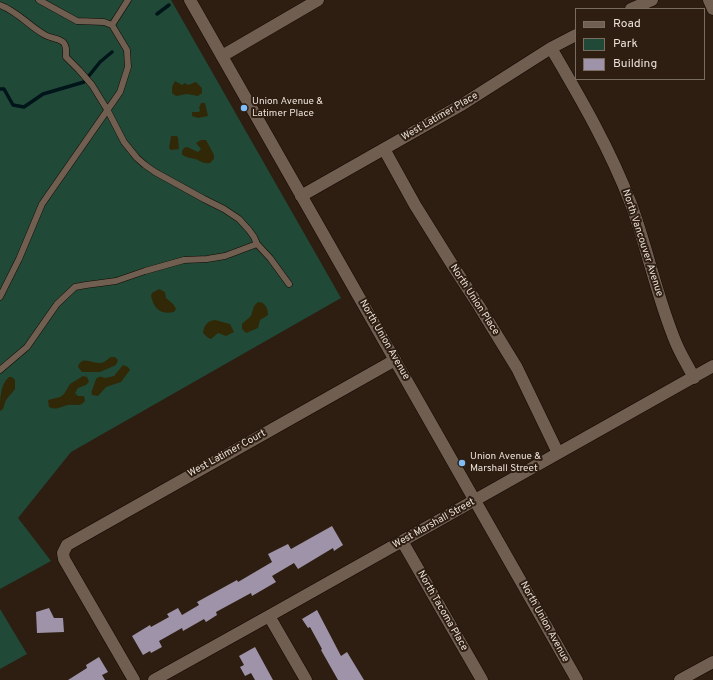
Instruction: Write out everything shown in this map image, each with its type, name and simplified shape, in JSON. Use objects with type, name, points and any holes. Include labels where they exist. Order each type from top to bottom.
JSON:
[{"type":"street","name":"North Union Avenue","points":[[190,0],[577,680]]},
{"type":"street","points":[[222,56],[301,4],[318,0]]},
{"type":"street","points":[[632,8],[652,0]]},
{"type":"street","points":[[709,0],[713,9]]},
{"type":"street","name":"West Latimer Place","points":[[301,196],[463,104],[551,48],[575,36]]},
{"type":"street","name":"North Vancouver Avenue","points":[[551,48],[587,109],[620,177],[644,240],[654,280],[673,335],[694,378]]},
{"type":"street","name":"North Union Place","points":[[384,149],[419,211],[517,368],[558,453]]},
{"type":"street","name":"West Latimer Court","points":[[134,680],[64,560],[63,553],[67,545],[395,360]]},
{"type":"street","name":"West Marshall Street","points":[[154,680],[713,366]]},
{"type":"street","name":"North Tacoma Place","points":[[402,542],[482,680]]},
{"type":"street","points":[[269,616],[306,680]]},
{"type":"street","points":[[680,680],[713,662]]},
{"type":"lane","points":[[0,297],[19,259],[42,204],[120,92],[128,67],[127,50],[112,25],[104,22],[77,21],[39,0]]},
{"type":"lane","points":[[112,25],[128,0]]},
{"type":"lane","points":[[0,5],[5,6],[46,36],[62,41],[66,47],[66,57],[92,85],[108,111],[124,142],[144,165],[165,178],[233,214],[249,230],[257,244],[270,258],[289,284]]},
{"type":"lane","points":[[0,370],[27,347],[57,304],[75,287],[116,281],[184,260],[207,259],[225,256],[257,244]]},
{"type":"green space","points":[[0,0],[171,0],[341,298],[71,452],[18,518],[51,561],[0,589]]},
{"type":"green space","points":[[0,609],[27,654],[0,669]]},
{"type":"sand","points":[[175,81],[182,85],[185,83],[188,85],[196,82],[202,88],[202,93],[198,96],[187,94],[176,96],[172,93],[172,87]]},
{"type":"sand","points":[[201,103],[205,103],[208,116],[198,118],[192,116],[192,112],[199,112]]},
{"type":"sand","points":[[171,136],[177,136],[179,149],[171,150],[169,148]]},
{"type":"sand","points":[[201,140],[206,140],[214,155],[214,159],[210,163],[203,163],[182,155],[182,151],[187,147],[198,152],[201,149],[196,143]]},
{"type":"sand","points":[[159,289],[165,292],[166,298],[174,305],[176,309],[174,312],[165,313],[156,308],[151,296],[152,293]]},
{"type":"sand","points":[[258,302],[263,303],[266,306],[268,315],[260,320],[258,328],[246,333],[242,329],[242,324],[251,316],[254,306]]},
{"type":"sand","points":[[215,320],[230,324],[234,332],[226,336],[218,333],[211,339],[207,337],[203,333],[204,328],[208,322]]},
{"type":"sand","points":[[111,357],[115,357],[118,360],[116,365],[100,372],[82,372],[78,367],[79,363],[84,360],[102,363]]},
{"type":"sand","points":[[123,365],[128,367],[130,370],[121,382],[106,387],[98,396],[92,395],[91,391],[95,381],[99,377],[105,378],[114,376]]},
{"type":"sand","points":[[83,376],[87,377],[89,382],[78,388],[75,393],[78,396],[84,396],[85,401],[82,404],[57,408],[49,407],[48,400],[60,397],[64,394],[70,384]]},
{"type":"sand","points":[[9,377],[12,377],[15,380],[15,389],[6,400],[3,409],[0,411],[0,397],[2,388]]},
{"type":"building","points":[[332,526],[343,545],[334,551],[333,548],[298,569],[294,563],[272,576],[276,582],[252,596],[251,593],[216,612],[217,615],[206,622],[204,619],[183,631],[182,628],[159,641],[162,647],[151,653],[150,651],[143,655],[132,636],[150,625],[151,627],[169,617],[167,614],[178,608],[182,615],[199,605],[197,602],[237,580],[238,582],[272,562],[268,554],[288,544],[291,549]]},
{"type":"building","points":[[49,608],[54,618],[63,618],[64,632],[37,633],[36,612]]},
{"type":"building","points":[[317,610],[341,656],[347,652],[364,680],[338,680],[310,627],[308,628],[302,619]]},
{"type":"building","points":[[255,647],[273,680],[255,680],[251,673],[245,676],[240,667],[244,665],[239,656]]},
{"type":"building","points":[[99,657],[108,672],[102,675],[105,680],[68,680],[87,668],[86,665]]},
{"type":"waterway","points":[[157,14],[169,5]]},
{"type":"waterway","points":[[0,89],[4,89],[13,105],[24,107],[43,94],[84,82],[100,62],[112,52]]},
{"type":"place","name":"Union Avenue & Latimer Place","points":[[244,108]]},
{"type":"place","name":"Union Avenue & Marshall Street","points":[[462,463]]}]
